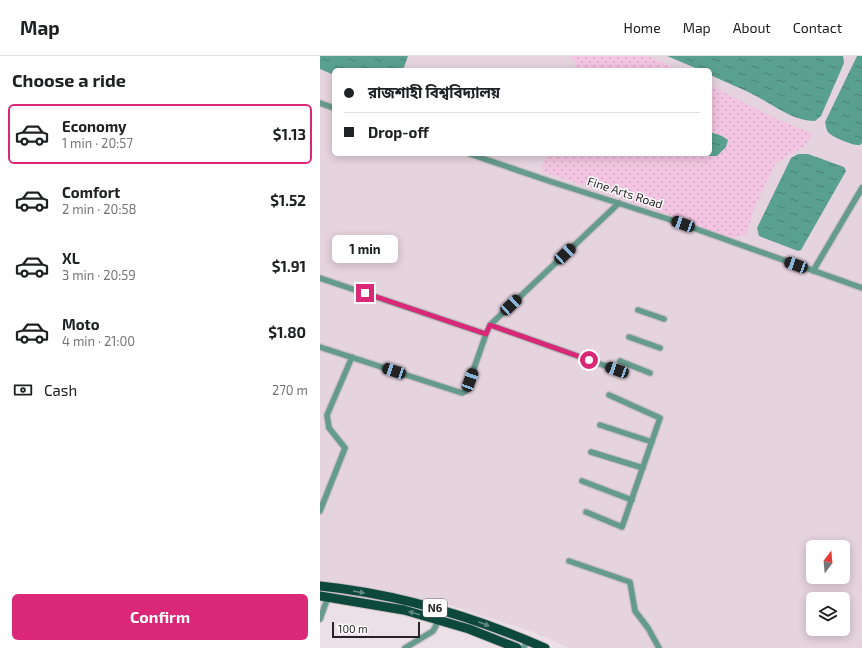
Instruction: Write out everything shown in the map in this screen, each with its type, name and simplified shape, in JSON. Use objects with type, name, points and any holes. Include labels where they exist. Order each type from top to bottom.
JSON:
[{"type":"highway","name":"N6","points":[[320,586],[405,600],[471,618],[526,644],[545,648]]},
{"type":"highway","name":"N6","points":[[324,597],[404,610],[469,628],[517,648]]},
{"type":"street","points":[[320,103],[332,107]]},
{"type":"street","name":"Fine Arts Road","points":[[476,156],[668,219],[862,288]]},
{"type":"street","points":[[813,271],[862,188]]},
{"type":"street","points":[[320,347],[465,393],[490,325],[619,203]]},
{"type":"street","points":[[320,278],[486,334]]},
{"type":"street","points":[[638,310],[664,319]]},
{"type":"street","points":[[490,325],[617,370]]},
{"type":"street","points":[[629,337],[660,348]]},
{"type":"street","points":[[320,510],[345,448],[329,428],[327,415],[352,357]]},
{"type":"street","points":[[620,361],[650,373]]},
{"type":"street","points":[[586,512],[622,527],[660,418],[609,395]]},
{"type":"street","points":[[600,426],[652,442]]},
{"type":"street","points":[[591,452],[643,468]]},
{"type":"street","points":[[582,481],[632,500]]},
{"type":"street","points":[[569,561],[630,582],[635,611],[648,628],[659,648]]},
{"type":"street","points":[[320,619],[324,597]]},
{"type":"street","points":[[405,648],[433,631],[439,620]]},
{"type":"shaded area","points":[[320,56],[862,56],[862,648],[569,648],[533,632],[447,604],[320,580]]},
{"type":"shaded area","points":[[570,56],[648,56],[675,68],[575,68],[576,63]]},
{"type":"shaded area","points":[[712,86],[770,116],[813,134],[804,146],[775,164],[755,206],[746,235],[729,238],[665,213],[541,171],[545,156],[712,156]]},
{"type":"water","points":[[320,56],[408,56],[404,68],[332,68],[332,74],[320,69]]},
{"type":"water","points":[[667,56],[843,56],[844,63],[821,116],[815,121],[792,116],[750,93],[712,76],[712,68],[695,68]]},
{"type":"water","points":[[857,56],[862,56],[862,143],[860,145],[849,143],[832,136],[826,128],[825,122]]},
{"type":"water","points":[[712,133],[728,140],[726,147],[717,156],[712,156]]},
{"type":"water","points":[[798,154],[808,154],[844,167],[846,171],[801,250],[798,251],[759,236],[757,228],[791,158]]},
{"type":"route","points":[[365,293],[486,334],[490,325],[589,360]]}]
